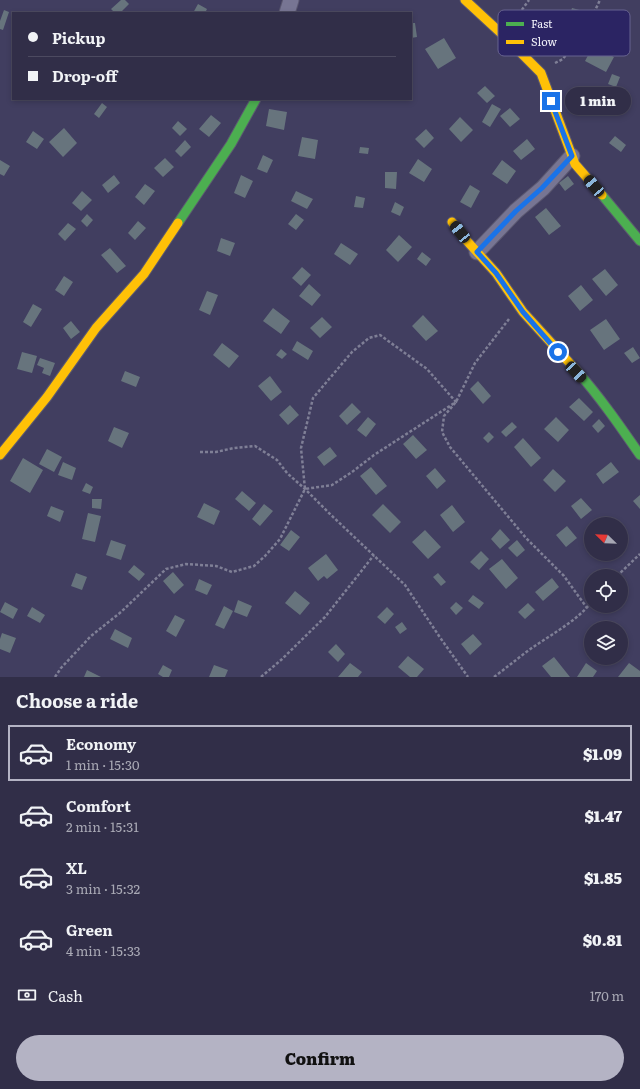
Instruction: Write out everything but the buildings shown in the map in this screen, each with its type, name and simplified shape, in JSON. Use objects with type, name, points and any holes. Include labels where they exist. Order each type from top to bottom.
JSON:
[{"type":"street","points":[[287,12],[291,0]]},
{"type":"street","points":[[465,0],[498,30]]},
{"type":"street","points":[[524,56],[541,73],[575,164],[640,241]]},
{"type":"street","points":[[0,455],[47,397],[96,328],[144,274],[231,144],[255,100]]},
{"type":"street","points":[[477,252],[572,156]]},
{"type":"street","points":[[452,222],[496,273],[518,306],[532,323],[589,385],[640,456]]},
{"type":"path","points":[[522,10],[529,0]]},
{"type":"path","points":[[595,10],[600,0]]},
{"type":"path","points":[[541,73],[563,59],[565,56]]},
{"type":"path","points":[[518,306],[475,363],[456,402],[444,416],[442,432],[450,447],[526,538],[564,576],[584,604]]},
{"type":"path","points":[[55,677],[61,668],[91,636],[121,612],[166,569],[186,564],[216,566],[232,572],[254,566],[271,550],[280,539],[305,489],[301,448],[313,398],[352,352],[369,338],[380,335],[427,369],[456,402]]},
{"type":"path","points":[[305,489],[332,485],[374,455],[456,402]]},
{"type":"path","points":[[200,452],[216,452],[234,448],[255,446],[277,460],[287,473],[405,585],[468,677]]},
{"type":"path","points":[[624,569],[640,554]]},
{"type":"path","points":[[261,677],[281,660],[325,616],[374,555]]},
{"type":"path","points":[[494,677],[529,650],[561,629],[584,610]]},
{"type":"traffic: fast","points":[[178,223],[231,144],[255,100]]},
{"type":"traffic: fast","points":[[602,195],[640,241]]},
{"type":"traffic: fast","points":[[576,370],[602,401],[640,455]]},
{"type":"traffic: slow","points":[[465,0],[498,30]]},
{"type":"traffic: slow","points":[[524,56],[541,73],[575,164],[602,195]]},
{"type":"traffic: slow","points":[[452,222],[496,273],[523,312],[576,370]]},
{"type":"traffic: slow","points":[[0,455],[47,397],[96,328],[144,274],[178,223]]},
{"type":"route","points":[[551,101],[572,156],[477,252],[496,273],[523,312],[558,352]]}]
